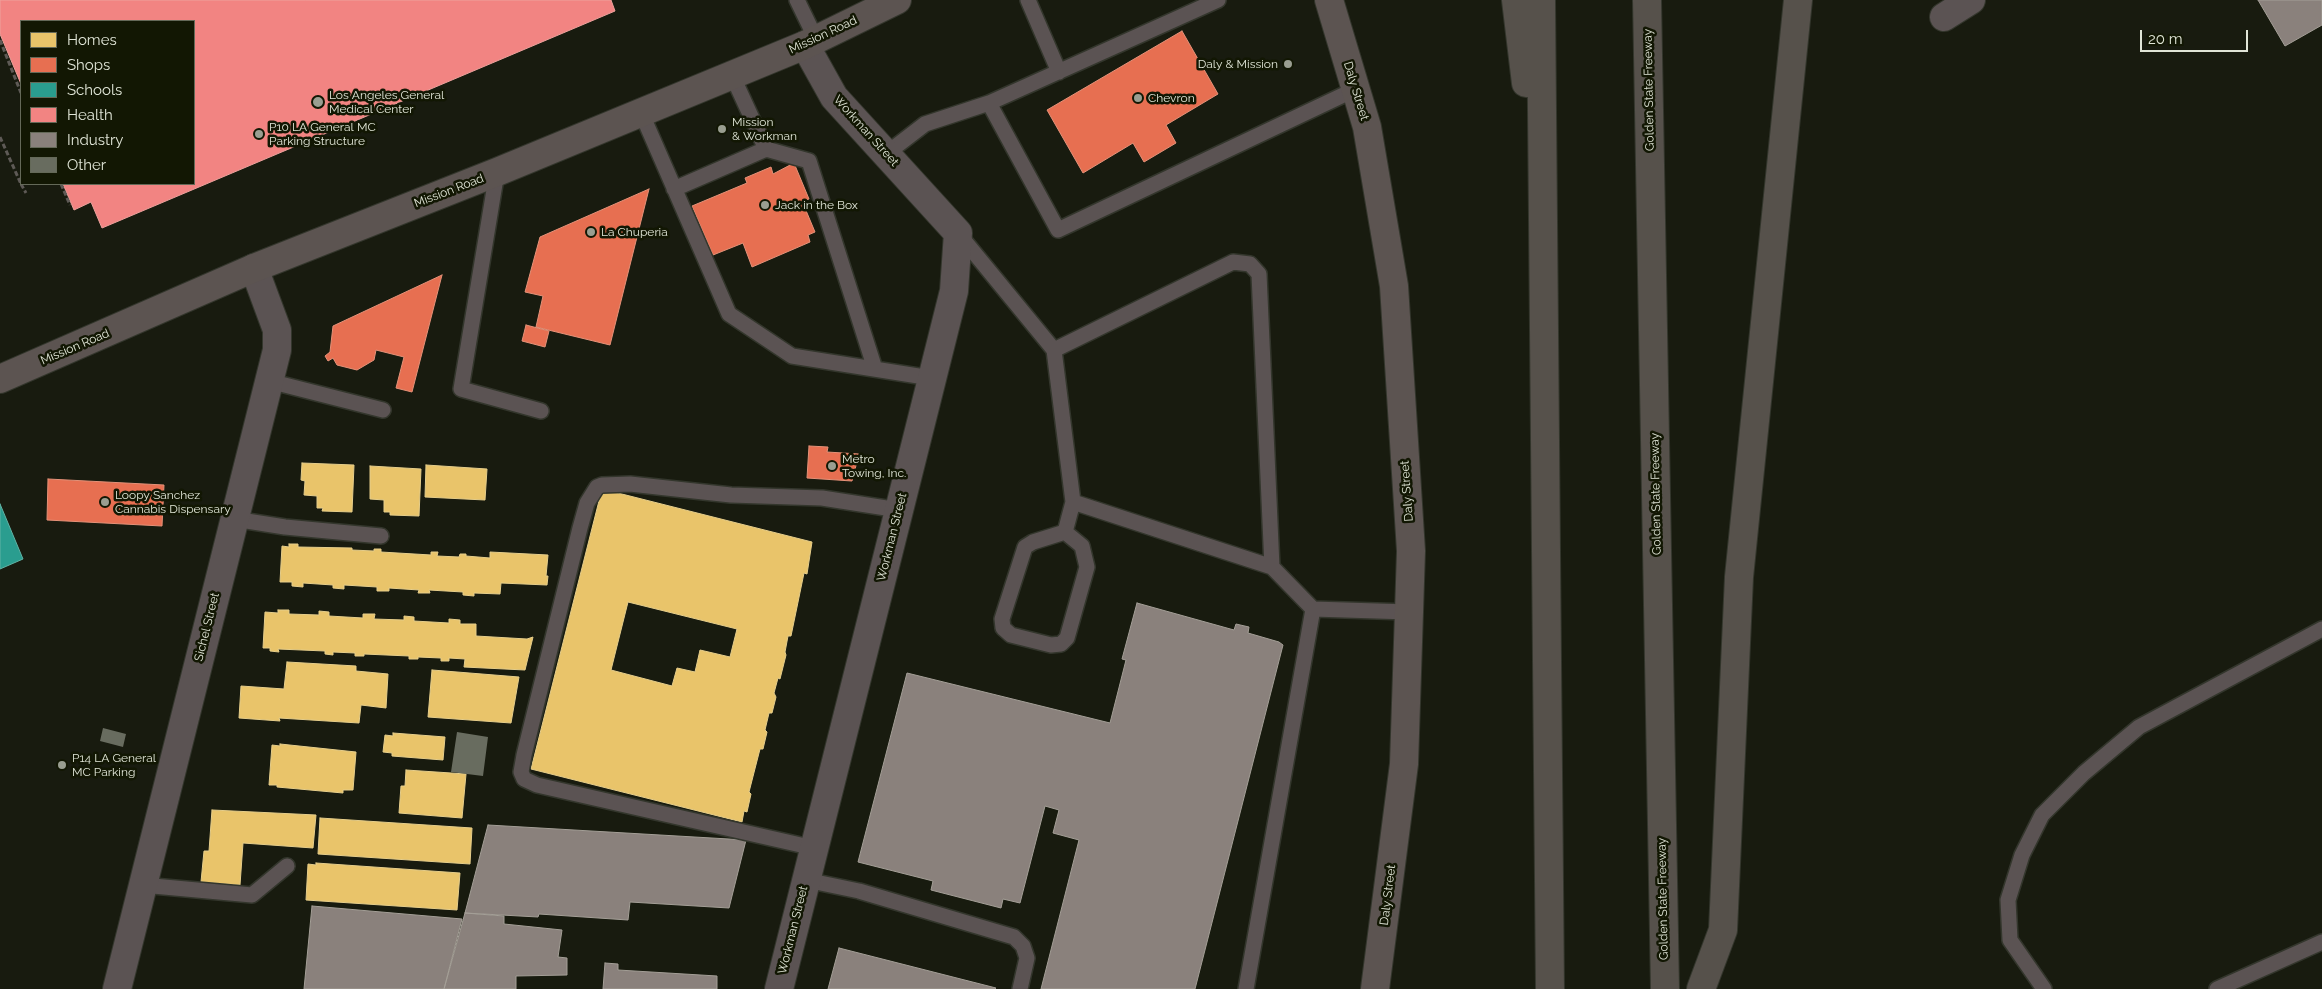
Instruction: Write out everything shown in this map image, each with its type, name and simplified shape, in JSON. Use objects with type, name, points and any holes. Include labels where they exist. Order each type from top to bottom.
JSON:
[{"type":"highway","points":[[1516,0],[1544,221]]},
{"type":"highway","points":[[1541,0],[1550,989]]},
{"type":"highway","name":"Golden State Freeway","points":[[1647,0],[1665,989]]},
{"type":"highway","points":[[1701,989],[1722,930],[1727,862],[1739,577],[1798,0]]},
{"type":"main road","name":"Mission Road","points":[[0,379],[254,268],[497,172],[811,42],[897,0]]},
{"type":"main road","name":"Daly Street","points":[[1329,0],[1367,127],[1394,286],[1411,551],[1404,764],[1375,989]]},
{"type":"street","points":[[1944,17],[1971,0]]},
{"type":"street","name":"Workman Street","points":[[779,989],[954,291],[958,232],[834,97],[811,42]]},
{"type":"street","name":"Sichel Street","points":[[116,989],[276,350],[277,330],[254,268]]},
{"type":"lane","points":[[797,0],[811,42]]},
{"type":"lane","points":[[1028,0],[1059,72]]},
{"type":"lane","points":[[886,154],[925,124],[989,103],[1218,0]]},
{"type":"lane","points":[[732,75],[766,149]]},
{"type":"lane","points":[[989,103],[1058,230],[1356,89]]},
{"type":"lane","points":[[641,112],[729,314],[792,356],[932,378]]},
{"type":"lane","points":[[674,189],[766,149],[810,161],[875,369]]},
{"type":"lane","points":[[497,172],[460,389],[541,411]]},
{"type":"lane","points":[[958,232],[1054,350],[1073,502],[1065,532]]},
{"type":"lane","points":[[1054,350],[1234,262],[1250,264],[1259,274],[1272,567]]},
{"type":"lane","points":[[269,381],[383,410]]},
{"type":"lane","points":[[814,848],[537,785],[524,779],[521,772],[524,755],[578,537],[587,503],[597,486],[602,485],[630,484],[731,495],[822,498],[899,510]]},
{"type":"lane","points":[[1073,502],[1272,567],[1313,609],[1409,612]]},
{"type":"lane","points":[[234,518],[294,528],[381,536]]},
{"type":"lane","points":[[1065,532],[1082,546],[1087,567],[1067,638],[1061,644],[1051,645],[1011,635],[1003,628],[1002,619],[1025,547],[1033,542],[1065,532]]},
{"type":"lane","points":[[1246,989],[1313,609]]},
{"type":"lane","points":[[2044,989],[2010,940],[2008,900],[2022,855],[2042,815],[2084,773],[2139,727],[2322,629]]},
{"type":"lane","points":[[142,885],[252,894],[288,866]]},
{"type":"lane","points":[[806,880],[859,891],[1014,937],[1023,946],[1027,958],[1020,989]]},
{"type":"lane","points":[[2217,989],[2322,942]]},
{"type":"path","points":[[0,40],[20,90]]},
{"type":"path","points":[[0,138],[20,182]]},
{"type":"path","points":[[22,185],[26,193]]},
{"type":"path","points":[[61,185],[70,205]]},
{"type":"building: Homes","points":[[302,463],[354,465],[352,512],[322,511],[323,508],[317,508],[317,496],[304,495],[305,481],[301,480]]},
{"type":"building: Homes","points":[[426,465],[487,469],[485,500],[425,497]]},
{"type":"building: Homes","points":[[370,466],[421,469],[419,516],[390,515],[390,512],[384,512],[384,500],[370,499]]},
{"type":"building: Homes","points":[[602,489],[812,542],[807,574],[804,573],[791,636],[788,636],[786,655],[780,679],[778,678],[774,693],[776,697],[772,713],[769,713],[763,749],[760,749],[749,792],[751,794],[747,812],[744,811],[742,822],[531,769]],"holes":[[[628,602],[737,629],[730,657],[700,650],[695,672],[677,668],[672,686],[611,670]]]},
{"type":"building: Homes","points":[[289,544],[298,544],[298,547],[352,548],[352,550],[374,551],[374,549],[381,549],[381,552],[431,555],[431,552],[438,552],[437,556],[459,557],[460,554],[466,554],[466,556],[490,558],[490,552],[548,555],[547,585],[501,583],[500,594],[474,593],[474,596],[463,595],[463,592],[429,590],[430,593],[418,593],[419,590],[389,588],[389,591],[377,591],[377,587],[344,585],[344,589],[333,588],[333,585],[303,583],[303,587],[292,586],[292,582],[280,582],[282,546],[289,547]]},
{"type":"building: Homes","points":[[278,610],[289,610],[289,614],[319,615],[319,611],[329,612],[329,616],[363,618],[363,614],[375,614],[374,619],[404,620],[404,616],[414,617],[414,621],[449,623],[449,619],[460,620],[460,624],[476,624],[476,636],[527,639],[533,637],[525,670],[464,667],[465,659],[449,658],[449,661],[441,661],[441,658],[418,657],[418,659],[409,659],[409,656],[364,654],[364,656],[355,656],[355,653],[333,652],[333,655],[325,654],[325,651],[278,649],[279,652],[270,651],[270,648],[263,648],[265,612],[278,613]]},
{"type":"building: Homes","points":[[287,662],[356,666],[356,671],[388,674],[386,708],[361,705],[359,723],[279,718],[280,721],[239,718],[241,686],[284,689]]},
{"type":"building: Homes","points":[[432,670],[519,677],[511,723],[428,717]]},
{"type":"building: Homes","points":[[393,733],[445,737],[443,760],[392,756],[392,753],[383,752],[385,735],[393,736]]},
{"type":"building: Homes","points":[[280,744],[356,752],[353,790],[343,790],[343,793],[269,785],[272,745],[280,746]]},
{"type":"building: Homes","points":[[406,770],[466,774],[462,818],[399,813],[401,786],[405,786]]},
{"type":"building: Homes","points":[[212,810],[316,815],[313,848],[243,843],[240,885],[201,882],[204,851],[209,851]]},
{"type":"building: Homes","points":[[320,818],[472,828],[470,864],[318,854]]},
{"type":"building: Homes","points":[[316,863],[460,873],[457,910],[306,900],[308,864],[316,865]]},
{"type":"building: Shops","points":[[1182,31],[1218,94],[1166,125],[1176,143],[1144,162],[1133,143],[1083,173],[1047,110]]},
{"type":"building: Shops","points":[[794,163],[809,199],[802,201],[815,232],[808,235],[810,242],[752,267],[743,243],[713,255],[692,206],[747,183],[745,178],[771,167],[773,174]]},
{"type":"building: Shops","points":[[649,189],[610,345],[536,327],[543,296],[525,292],[540,237]]},
{"type":"building: Shops","points":[[442,275],[412,392],[396,388],[404,357],[376,350],[374,360],[357,370],[337,365],[333,358],[328,361],[325,356],[330,352],[333,326]]},
{"type":"building: Shops","points":[[526,325],[549,331],[545,347],[522,341]]},
{"type":"building: Shops","name":"Metro Towing, Inc.","points":[[809,446],[828,447],[827,452],[859,454],[852,481],[807,478]]},
{"type":"building: Shops","name":"Loopy Sanchez Cannabis Dispensary","points":[[48,479],[164,485],[162,526],[47,520]]},
{"type":"building: Schools","points":[[0,504],[23,559],[0,569]]},
{"type":"building: Health","name":"Los Angeles General Medical Center","points":[[0,0],[611,0],[615,11],[102,228],[91,202],[74,210],[63,185],[195,185],[195,20],[20,20],[20,82],[0,34]]},
{"type":"building: Industry","points":[[2258,0],[2322,0],[2322,25],[2285,46]]},
{"type":"building: Industry","points":[[1137,603],[1234,630],[1236,624],[1249,627],[1248,633],[1279,642],[1283,645],[1195,989],[1041,989],[1079,840],[1053,833],[1059,810],[1045,806],[1020,903],[1003,899],[1001,908],[931,890],[933,881],[858,862],[907,673],[1110,723],[1126,660],[1122,659]]},
{"type":"building: Industry","points":[[488,825],[746,840],[729,908],[630,902],[628,920],[539,914],[538,917],[465,913]]},
{"type":"building: Industry","points":[[312,906],[462,919],[444,989],[304,989]]},
{"type":"building: Industry","points":[[465,913],[504,916],[504,924],[562,930],[558,957],[567,958],[567,975],[516,976],[516,989],[444,989]]},
{"type":"building: Industry","points":[[839,948],[996,988],[828,989]]},
{"type":"building: Industry","points":[[605,963],[618,964],[618,970],[717,976],[717,989],[603,989]]},
{"type":"building: Other","points":[[103,728],[126,734],[123,747],[100,741]]},
{"type":"building: Other","points":[[457,732],[488,737],[483,776],[451,772]]},
{"type":"place","name":"Daly & Mission","points":[[1288,64]]},
{"type":"place","name":"Chevron","points":[[1138,98]]},
{"type":"place","name":"Los Angeles General Medical Center","points":[[318,102]]},
{"type":"place","name":"Mission & Workman","points":[[722,129]]},
{"type":"place","name":"P10 LA General MC Parking Structure","points":[[259,134]]},
{"type":"place","name":"Jack in the Box","points":[[765,205]]},
{"type":"place","name":"La Chuperia","points":[[591,232]]},
{"type":"place","name":"Metro Towing, Inc.","points":[[832,466]]},
{"type":"place","name":"Loopy Sanchez Cannabis Dispensary","points":[[105,502]]},
{"type":"place","name":"P14 LA General MC Parking","points":[[62,765]]}]
